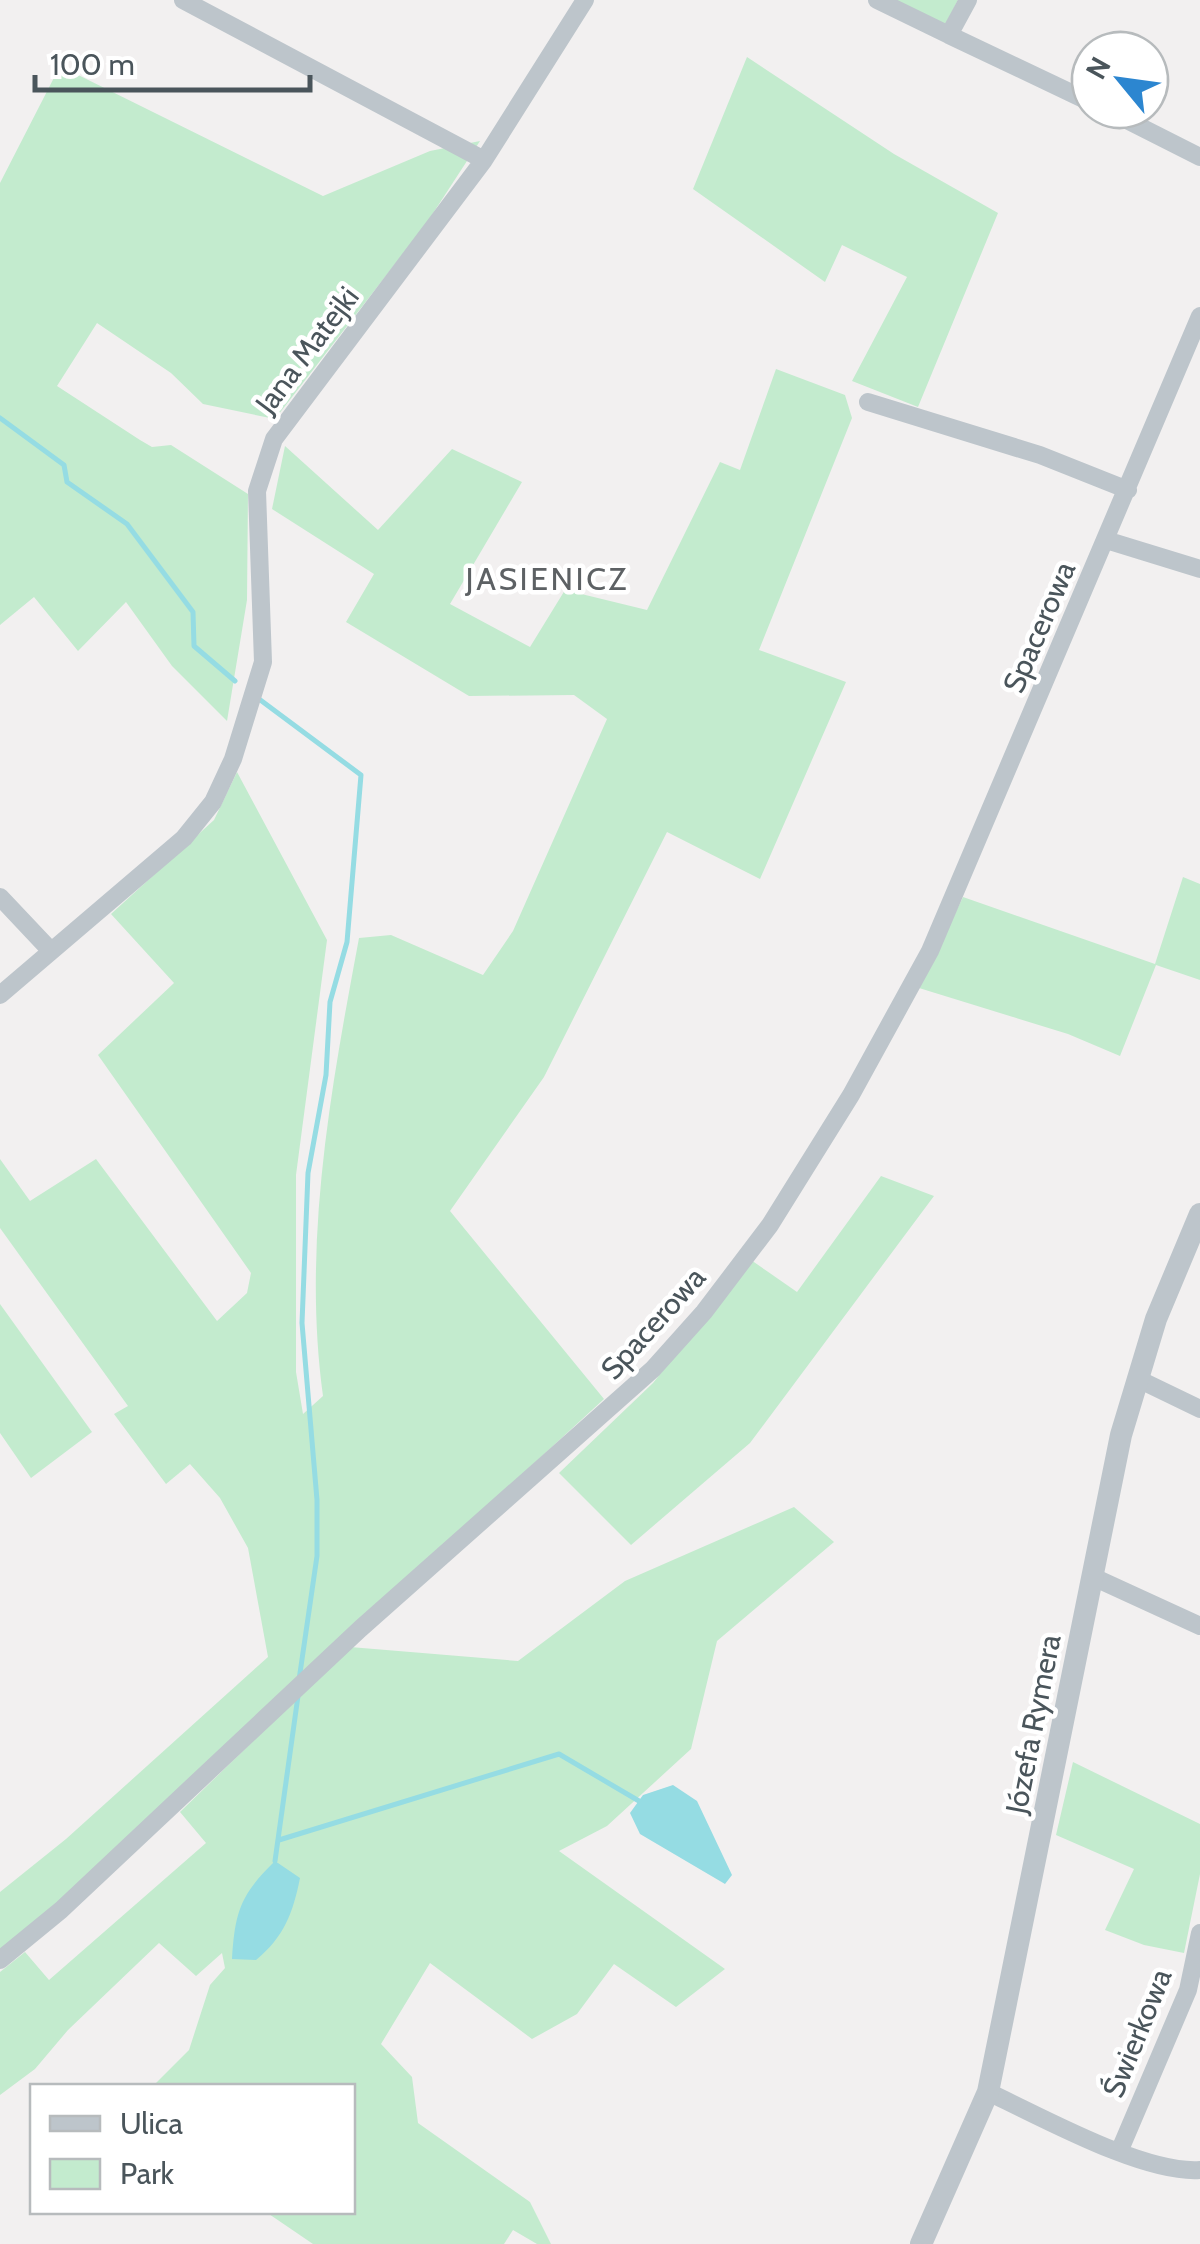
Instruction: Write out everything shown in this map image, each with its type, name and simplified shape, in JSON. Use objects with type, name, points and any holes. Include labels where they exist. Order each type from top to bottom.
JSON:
[{"type":"street","points":[[183,0],[484,160]]},
{"type":"street","name":"Jana Matejki","points":[[0,995],[184,838],[213,802],[234,759],[263,662],[257,491],[274,439],[484,160],[585,0]]},
{"type":"street","points":[[877,0],[1070,92]]},
{"type":"street","points":[[950,35],[968,0]]},
{"type":"street","points":[[1147,130],[1200,156]]},
{"type":"street","name":"Spacerowa","points":[[0,1960],[61,1910],[360,1629],[592,1428],[704,1312],[790,1198],[912,986],[1200,316]]},
{"type":"street","points":[[868,402],[1040,455],[1128,490]]},
{"type":"street","name":"Spacerowa","points":[[1106,540],[1200,570]]},
{"type":"street","points":[[0,896],[51,951]]},
{"type":"street","name":"Józefa Rymera","points":[[922,2244],[988,2092],[1090,1576],[1156,1319],[1200,1214]]},
{"type":"street","points":[[1138,1379],[1200,1409]]},
{"type":"street","points":[[1090,1576],[1200,1626]]},
{"type":"street","name":"Świerkowa","points":[[1119,2152],[1188,1990],[1200,1933]]},
{"type":"street","points":[[988,2092],[1119,2152],[1188,2171],[1200,2170]]},
{"type":"green space","points":[[892,0],[958,0],[945,25]]},
{"type":"green space","points":[[747,57],[894,154],[998,213],[918,407],[852,381],[907,277],[842,245],[825,282],[693,189]]},
{"type":"green space","points":[[60,66],[323,196],[430,151],[480,141],[426,224],[275,419],[203,404],[171,373],[97,323],[57,386],[152,447],[171,445],[248,494],[247,600],[227,721],[172,666],[126,602],[78,651],[34,597],[0,625],[0,183]]},
{"type":"green space","points":[[776,369],[845,395],[852,418],[759,650],[846,682],[760,879],[667,832],[544,1077],[450,1211],[604,1399],[38,1920],[0,1950],[0,1892],[66,1839],[268,1657],[248,1548],[220,1498],[190,1464],[166,1484],[114,1414],[128,1406],[0,1228],[0,1159],[30,1201],[96,1159],[217,1321],[247,1293],[251,1273],[98,1055],[174,983],[111,914],[214,820],[237,772],[327,940],[296,1175],[296,1372],[303,1414],[323,1396],[317,1339],[318,1223],[330,1108],[359,938],[391,935],[483,975],[513,931],[607,719],[574,695],[469,696],[346,622],[374,574],[272,509],[285,446],[378,530],[452,449],[522,482],[450,604],[530,647],[565,590],[647,610],[720,462],[740,470]]},
{"type":"green space","points":[[1183,877],[1200,884],[1200,980],[1156,965],[1120,1056],[1068,1034],[919,988],[963,897],[1155,964]]},
{"type":"green space","points":[[881,1176],[934,1196],[750,1443],[631,1545],[559,1473],[653,1383],[751,1260],[797,1292]]},
{"type":"green space","points":[[0,1304],[92,1432],[31,1478],[0,1433]]},
{"type":"green space","points":[[794,1507],[834,1542],[717,1641],[691,1749],[607,1826],[559,1851],[725,1969],[676,2007],[614,1964],[577,2014],[532,2039],[430,1963],[381,2044],[412,2077],[418,2123],[530,2202],[551,2244],[537,2244],[513,2230],[504,2244],[313,2244],[269,2214],[355,2214],[355,2084],[155,2084],[189,2050],[210,1985],[225,1968],[222,1953],[196,1976],[159,1943],[68,2030],[35,2069],[0,2095],[0,1972],[25,1952],[49,1980],[206,1843],[180,1812],[350,1647],[518,1661],[625,1581]]},
{"type":"green space","points":[[1073,1762],[1200,1824],[1200,1874],[1184,1953],[1144,1945],[1105,1930],[1134,1869],[1056,1835]]},
{"type":"water","points":[[673,1785],[697,1801],[732,1875],[725,1884],[640,1834],[630,1813],[643,1795]]},
{"type":"water","points":[[275,1861],[300,1878],[290,1913],[274,1942],[256,1960],[232,1959],[242,1905]]},
{"type":"waterway","points":[[0,418],[64,465],[67,482],[127,524],[193,612],[194,646],[235,681]]},
{"type":"waterway","points":[[259,699],[361,775],[347,942],[330,1002],[326,1075],[308,1173],[302,1323],[317,1500],[317,1556],[299,1680]]},
{"type":"waterway","points":[[275,1861],[298,1696]]},
{"type":"waterway","points":[[279,1840],[559,1754],[639,1801]]},
{"type":"district","name":"JASIENICZ","points":[[547,578]]}]
